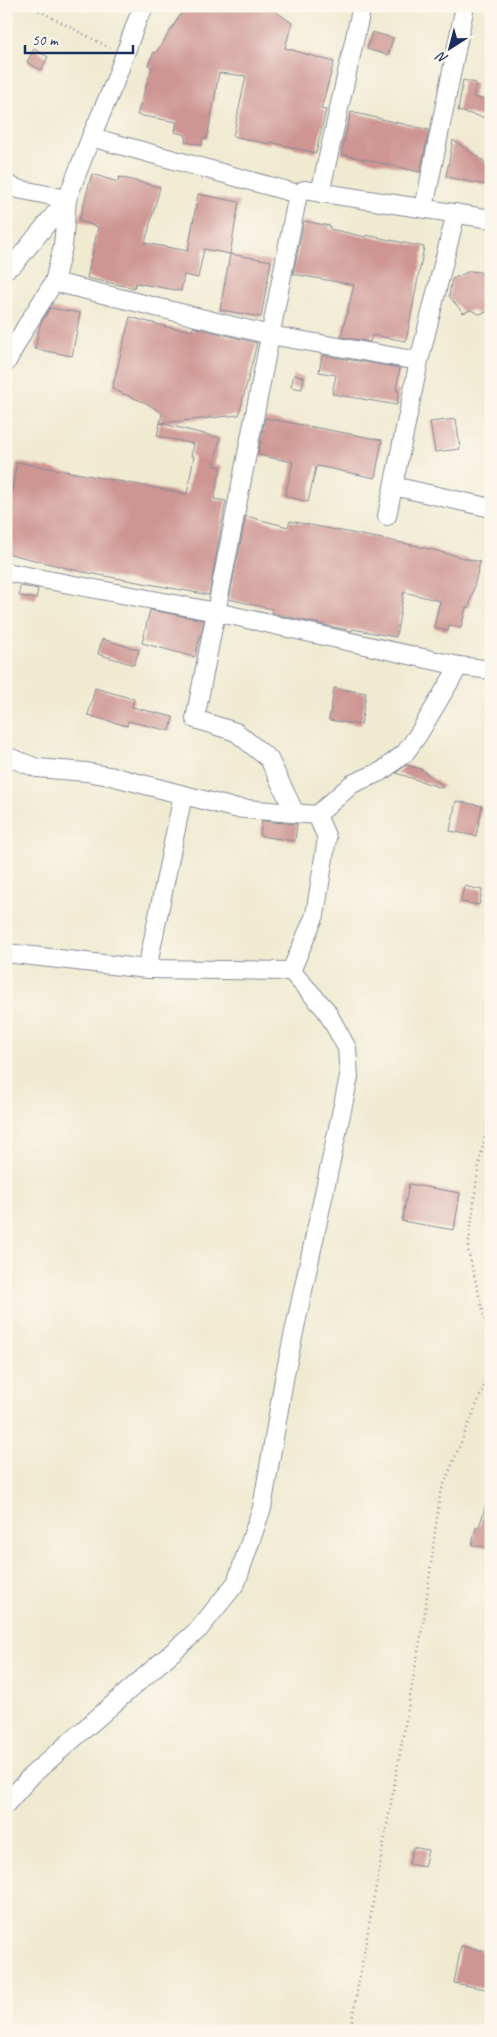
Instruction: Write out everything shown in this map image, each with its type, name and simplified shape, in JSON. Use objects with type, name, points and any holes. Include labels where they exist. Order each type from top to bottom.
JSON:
[{"type":"street","points":[[6,363],[54,282],[63,246],[67,199],[114,84],[138,18],[145,6]]},
{"type":"street","points":[[320,193],[362,6]]},
{"type":"street","points":[[424,208],[465,6]]},
{"type":"street","points":[[91,137],[298,194]]},
{"type":"street","points":[[6,184],[18,189],[67,199]]},
{"type":"street","points":[[294,813],[269,759],[236,732],[195,719],[298,194],[304,190],[456,212],[491,219]]},
{"type":"street","points":[[6,269],[15,263],[67,199]]},
{"type":"street","points":[[387,516],[419,360],[456,212]]},
{"type":"street","points":[[54,282],[270,335],[419,360]]},
{"type":"street","points":[[393,486],[491,508]]},
{"type":"street","points":[[6,572],[216,612],[459,666],[491,670]]},
{"type":"street","points":[[6,756],[36,768],[86,772],[115,777],[234,808],[317,815],[352,784],[382,771],[405,753],[418,735],[459,666]]},
{"type":"street","points":[[147,969],[183,795]]},
{"type":"street","points":[[291,971],[315,915],[317,905],[327,838],[317,815]]},
{"type":"street","points":[[6,953],[147,969],[291,971],[326,1010],[347,1048],[349,1077],[285,1374],[262,1508],[236,1583],[199,1629],[32,1775],[6,1804]]},
{"type":"path","points":[[30,6],[124,56]]},
{"type":"path","points":[[491,1108],[478,1170],[468,1250],[491,1344]]},
{"type":"path","points":[[350,2031],[424,1619],[440,1494],[491,1369]]},
{"type":"building","points":[[186,6],[268,6],[292,23],[285,48],[334,62],[321,109],[326,110],[316,153],[270,142],[269,144],[233,136],[246,76],[219,73],[207,139],[203,138],[202,145],[185,142],[186,135],[175,132],[177,122],[137,115],[152,67],[148,65],[154,52],[156,53]]},
{"type":"building","points":[[372,32],[393,38],[388,55],[367,49]]},
{"type":"building","points":[[34,49],[48,57],[41,70],[27,62]]},
{"type":"building","points":[[463,80],[476,83],[473,97],[491,101],[491,119],[458,111]]},
{"type":"building","points":[[351,112],[429,130],[420,172],[341,154]]},
{"type":"building","points":[[453,140],[491,166],[491,186],[446,177]]},
{"type":"building","points":[[92,174],[118,182],[119,177],[160,187],[145,243],[188,251],[198,194],[239,202],[230,254],[204,249],[198,278],[184,275],[181,291],[136,283],[134,288],[87,278],[98,227],[79,221]]},
{"type":"building","points":[[304,221],[330,226],[330,229],[366,237],[366,235],[424,247],[406,341],[372,335],[370,342],[341,337],[354,285],[293,274]]},
{"type":"building","points":[[230,254],[271,261],[261,317],[220,310]]},
{"type":"building","points":[[470,271],[480,272],[491,279],[491,311],[479,314],[471,310],[463,313],[449,296],[452,279]]},
{"type":"building","points":[[50,308],[80,313],[72,356],[35,349],[40,325]]},
{"type":"building","points":[[130,317],[167,327],[193,331],[193,327],[257,343],[239,415],[160,423],[162,413],[146,403],[112,389]]},
{"type":"building","points":[[322,355],[400,368],[396,390],[399,391],[397,405],[332,394],[336,375],[319,372]]},
{"type":"building","points":[[294,375],[304,377],[302,389],[291,387]]},
{"type":"building","points":[[265,418],[382,440],[375,478],[318,466],[316,467],[308,502],[285,496],[293,462],[258,455]]},
{"type":"building","points":[[456,419],[460,449],[435,452],[430,422]]},
{"type":"building","points":[[160,423],[220,438],[214,465],[221,467],[214,499],[226,501],[209,595],[83,572],[6,553],[6,524],[17,462],[187,494],[194,456],[191,456],[194,444],[157,436]]},
{"type":"building","points":[[246,516],[288,527],[290,521],[413,545],[480,562],[469,608],[466,607],[461,628],[449,625],[448,631],[434,628],[440,601],[404,592],[396,637],[353,629],[352,631],[271,613],[272,609],[229,599]]},
{"type":"building","points":[[20,586],[38,589],[36,599],[19,596]]},
{"type":"building","points":[[150,610],[204,620],[195,657],[142,643]]},
{"type":"building","points":[[102,639],[139,650],[134,665],[98,654]]},
{"type":"building","points":[[95,688],[134,699],[132,707],[173,717],[170,731],[128,721],[127,726],[88,715]]},
{"type":"building","points":[[334,688],[366,693],[361,725],[329,720]]},
{"type":"building","points":[[406,765],[421,769],[443,786],[442,788],[396,773]]},
{"type":"building","points":[[456,801],[482,806],[476,836],[450,831]]},
{"type":"building","points":[[262,821],[297,824],[295,841],[260,836]]},
{"type":"building","points":[[464,886],[482,890],[479,905],[461,902]]},
{"type":"building","points":[[409,1184],[460,1193],[454,1230],[402,1221]]},
{"type":"building","points":[[488,1498],[491,1499],[491,1548],[472,1545],[476,1527],[479,1527]]},
{"type":"building","points":[[413,1847],[428,1850],[424,1867],[409,1864]]},
{"type":"building","points":[[461,1946],[491,1952],[491,1990],[454,1983]]}]
